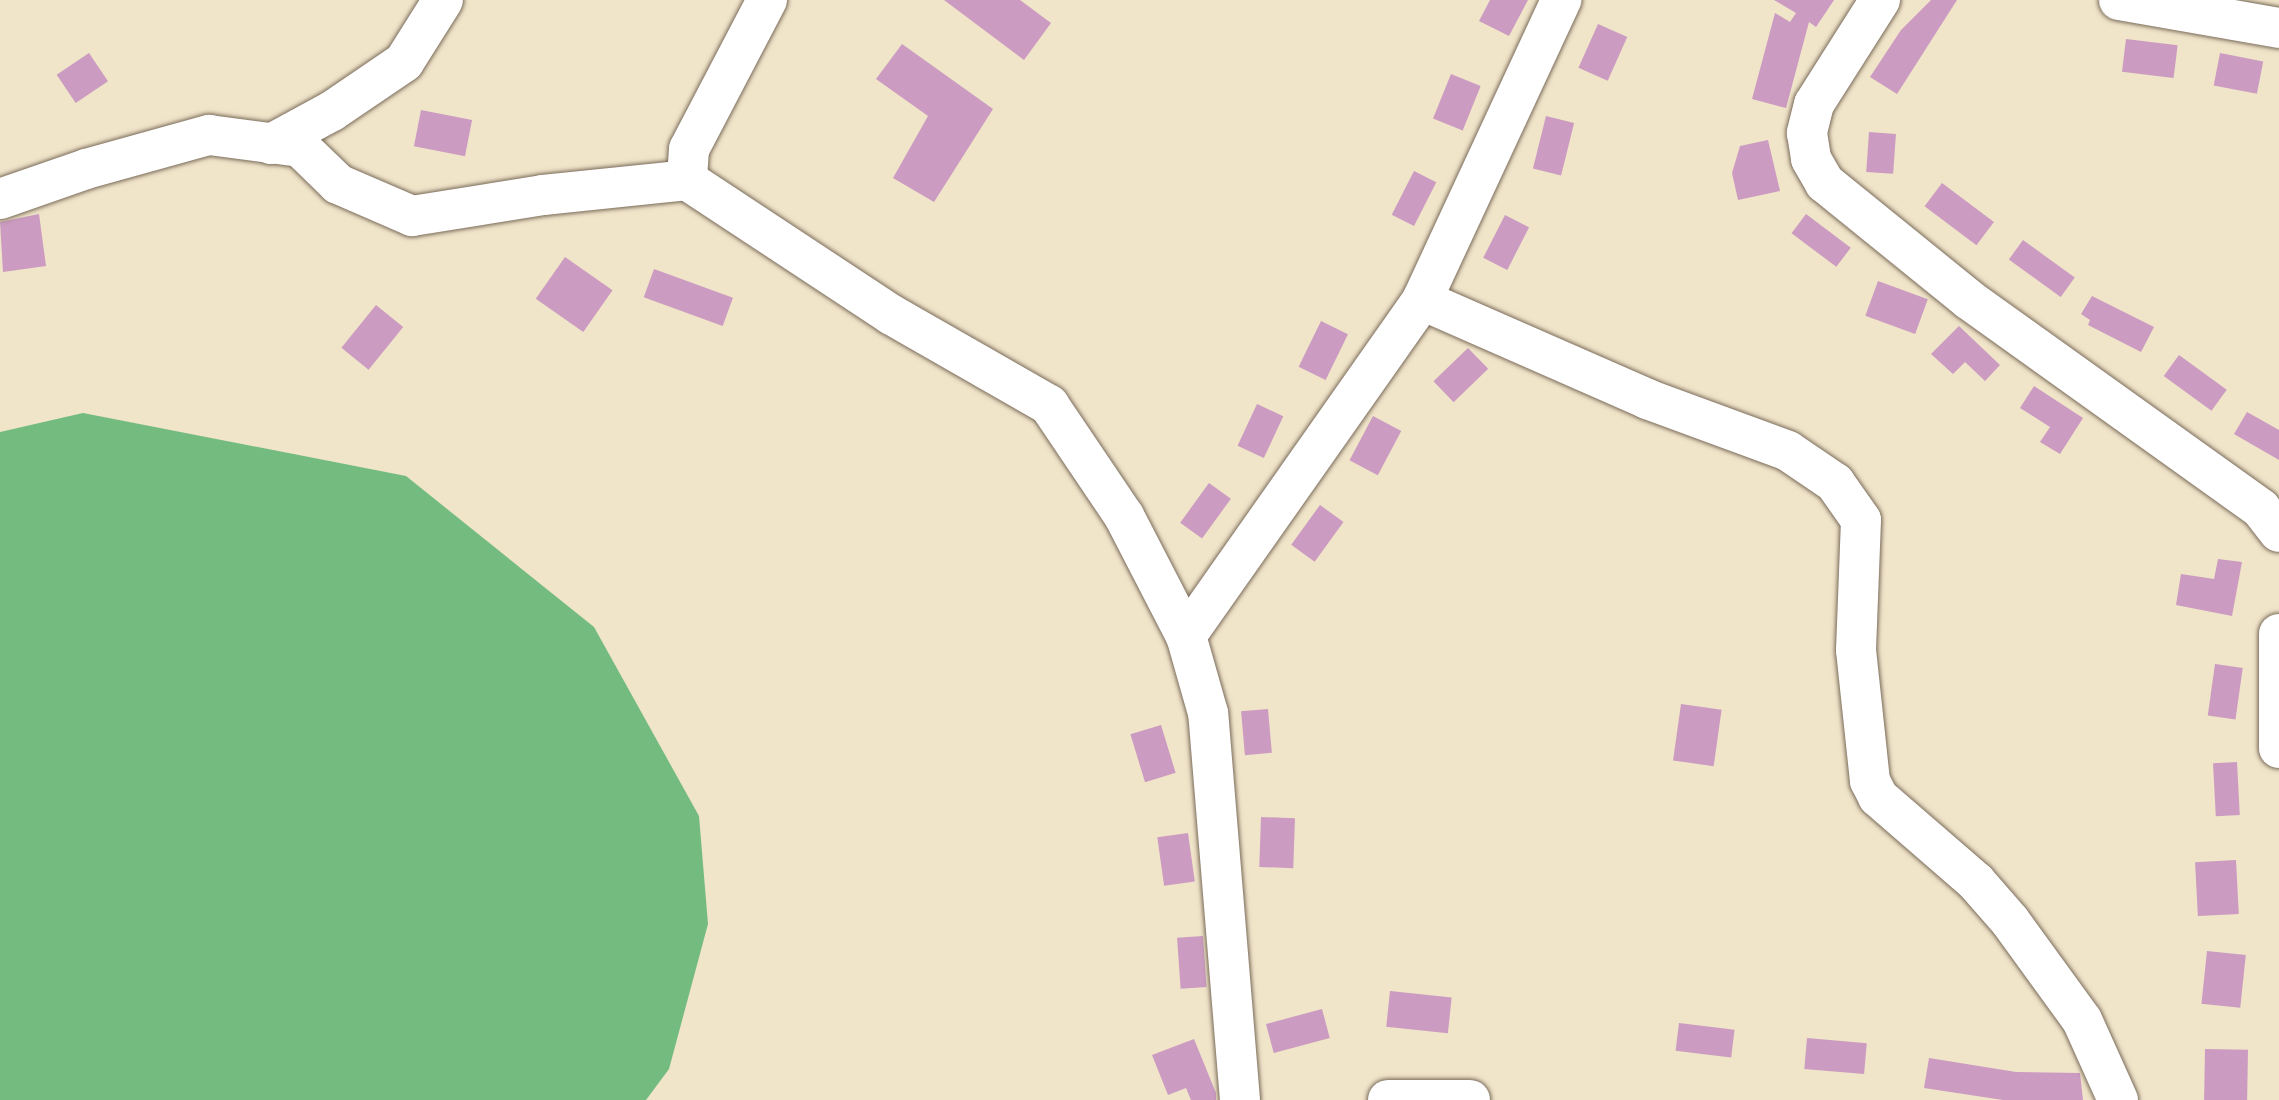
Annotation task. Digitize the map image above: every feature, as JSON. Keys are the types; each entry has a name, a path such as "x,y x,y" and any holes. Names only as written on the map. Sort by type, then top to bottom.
{"street":[{"path":"270,144 332,111 404,62 443,0"},
{"path":"687,180 689,150 767,0"},
{"path":"1186,636 1422,300 1561,0"},
{"path":"1880,0 1814,104 1807,133 1811,159 1825,183 1968,299 2261,509 2279,532"},
{"path":"2119,0 2279,28"},
{"path":"0,200 86,170 209,136 300,147 338,184 412,216 543,194 687,180 892,315 1048,405 1124,516 1186,636 1208,713 1240,1100"},
{"path":"1422,300 1647,400 1788,451 1835,483 1861,520 1856,650 1870,780 1878,798 1976,882 2010,921 2082,1020 2118,1100"},
{"path":"2279,634 2279,748"},
{"path":"1388,1100 1470,1100"}],"green space":[{"path":"83,413 406,476 594,627 699,816 708,924 669,1069 646,1100 0,1100 0,432"}],"building":[{"path":"944,0 1020,0 1051,23 1024,60"},
{"path":"1490,0 1528,0 1509,36 1479,21"},
{"path":"1774,0 1834,0 1816,27 1809,22 1786,108 1752,99 1775,13 1790,22 1796,13"},
{"path":"1931,0 1957,0 1897,94 1870,77 1901,30"},
{"path":"1598,24 1627,37 1608,81 1578,68"},
{"path":"2126,39 2178,45 2174,78 2122,72"},
{"path":"902,44 993,109 934,202 893,178 928,116 876,79"},
{"path":"89,53 108,81 76,103 57,75"},
{"path":"2220,53 2263,61 2257,94 2214,85"},
{"path":"1451,74 1481,86 1463,130 1433,119"},
{"path":"421,110 472,120 465,156 414,146"},
{"path":"1546,116 1574,123 1561,175 1533,168"},
{"path":"1869,132 1896,134 1893,174 1866,172"},
{"path":"1768,140 1780,191 1738,200 1732,173 1740,146"},
{"path":"1414,171 1436,182 1414,226 1392,215"},
{"path":"1942,183 1994,222 1976,245 1925,206"},
{"path":"39,214 46,266 3,272 0,222"},
{"path":"1806,214 1851,248 1836,267 1792,233"},
{"path":"1505,215 1529,227 1507,270 1483,258"},
{"path":"2023,240 2075,278 2061,297 2009,259"},
{"path":"565,257 613,290 583,332 536,299"},
{"path":"654,269 733,298 723,326 644,297"},
{"path":"1878,281 1928,299 1915,334 1865,316"},
{"path":"2092,296 2154,327 2141,352 2088,325 2090,320 2081,314"},
{"path":"376,305 403,327 369,370 341,348"},
{"path":"1321,321 1348,334 1326,380 1299,367"},
{"path":"1959,326 2000,365 1985,381 1965,362 1953,374 1931,354"},
{"path":"1468,348 1488,369 1454,402 1433,381"},
{"path":"2179,355 2227,390 2211,411 2164,376"},
{"path":"2034,386 2083,418 2060,454 2040,442 2050,427 2020,408"},
{"path":"1257,404 1283,416 1264,458 1238,446"},
{"path":"2247,412 2279,430 2279,460 2234,434"},
{"path":"1373,416 1401,431 1378,475 1350,460"},
{"path":"1209,483 1231,499 1202,539 1180,523"},
{"path":"1320,505 1343,522 1315,562 1291,545"},
{"path":"2218,559 2242,562 2232,616 2176,605 2181,574 2214,579"},
{"path":"2215,664 2243,668 2235,719 2208,715"},
{"path":"1681,704 1722,710 1714,766 1673,760"},
{"path":"1268,709 1272,753 1245,755 1241,711"},
{"path":"1161,725 1176,773 1145,782 1130,734"},
{"path":"2237,762 2240,815 2216,816 2213,763"},
{"path":"1261,817 1295,818 1293,868 1259,867"},
{"path":"1188,833 1195,882 1164,886 1157,837"},
{"path":"2236,860 2239,914 2198,916 2195,862"},
{"path":"1203,936 1207,987 1181,989 1177,938"},
{"path":"2207,951 2246,955 2240,1008 2201,1004"},
{"path":"1390,991 1452,997 1448,1033 1386,1027"},
{"path":"1322,1009 1330,1038 1274,1053 1266,1024"},
{"path":"1679,1023 1735,1030 1731,1058 1676,1051"},
{"path":"1807,1038 1867,1043 1864,1074 1804,1069"},
{"path":"1194,1039 1216,1100 1191,1100 1186,1088 1168,1095 1152,1055"},
{"path":"2205,1049 2248,1050 2247,1100 2204,1100"},
{"path":"1929,1058 2016,1072 2080,1073 2083,1100 2003,1100 1924,1088"}]}
